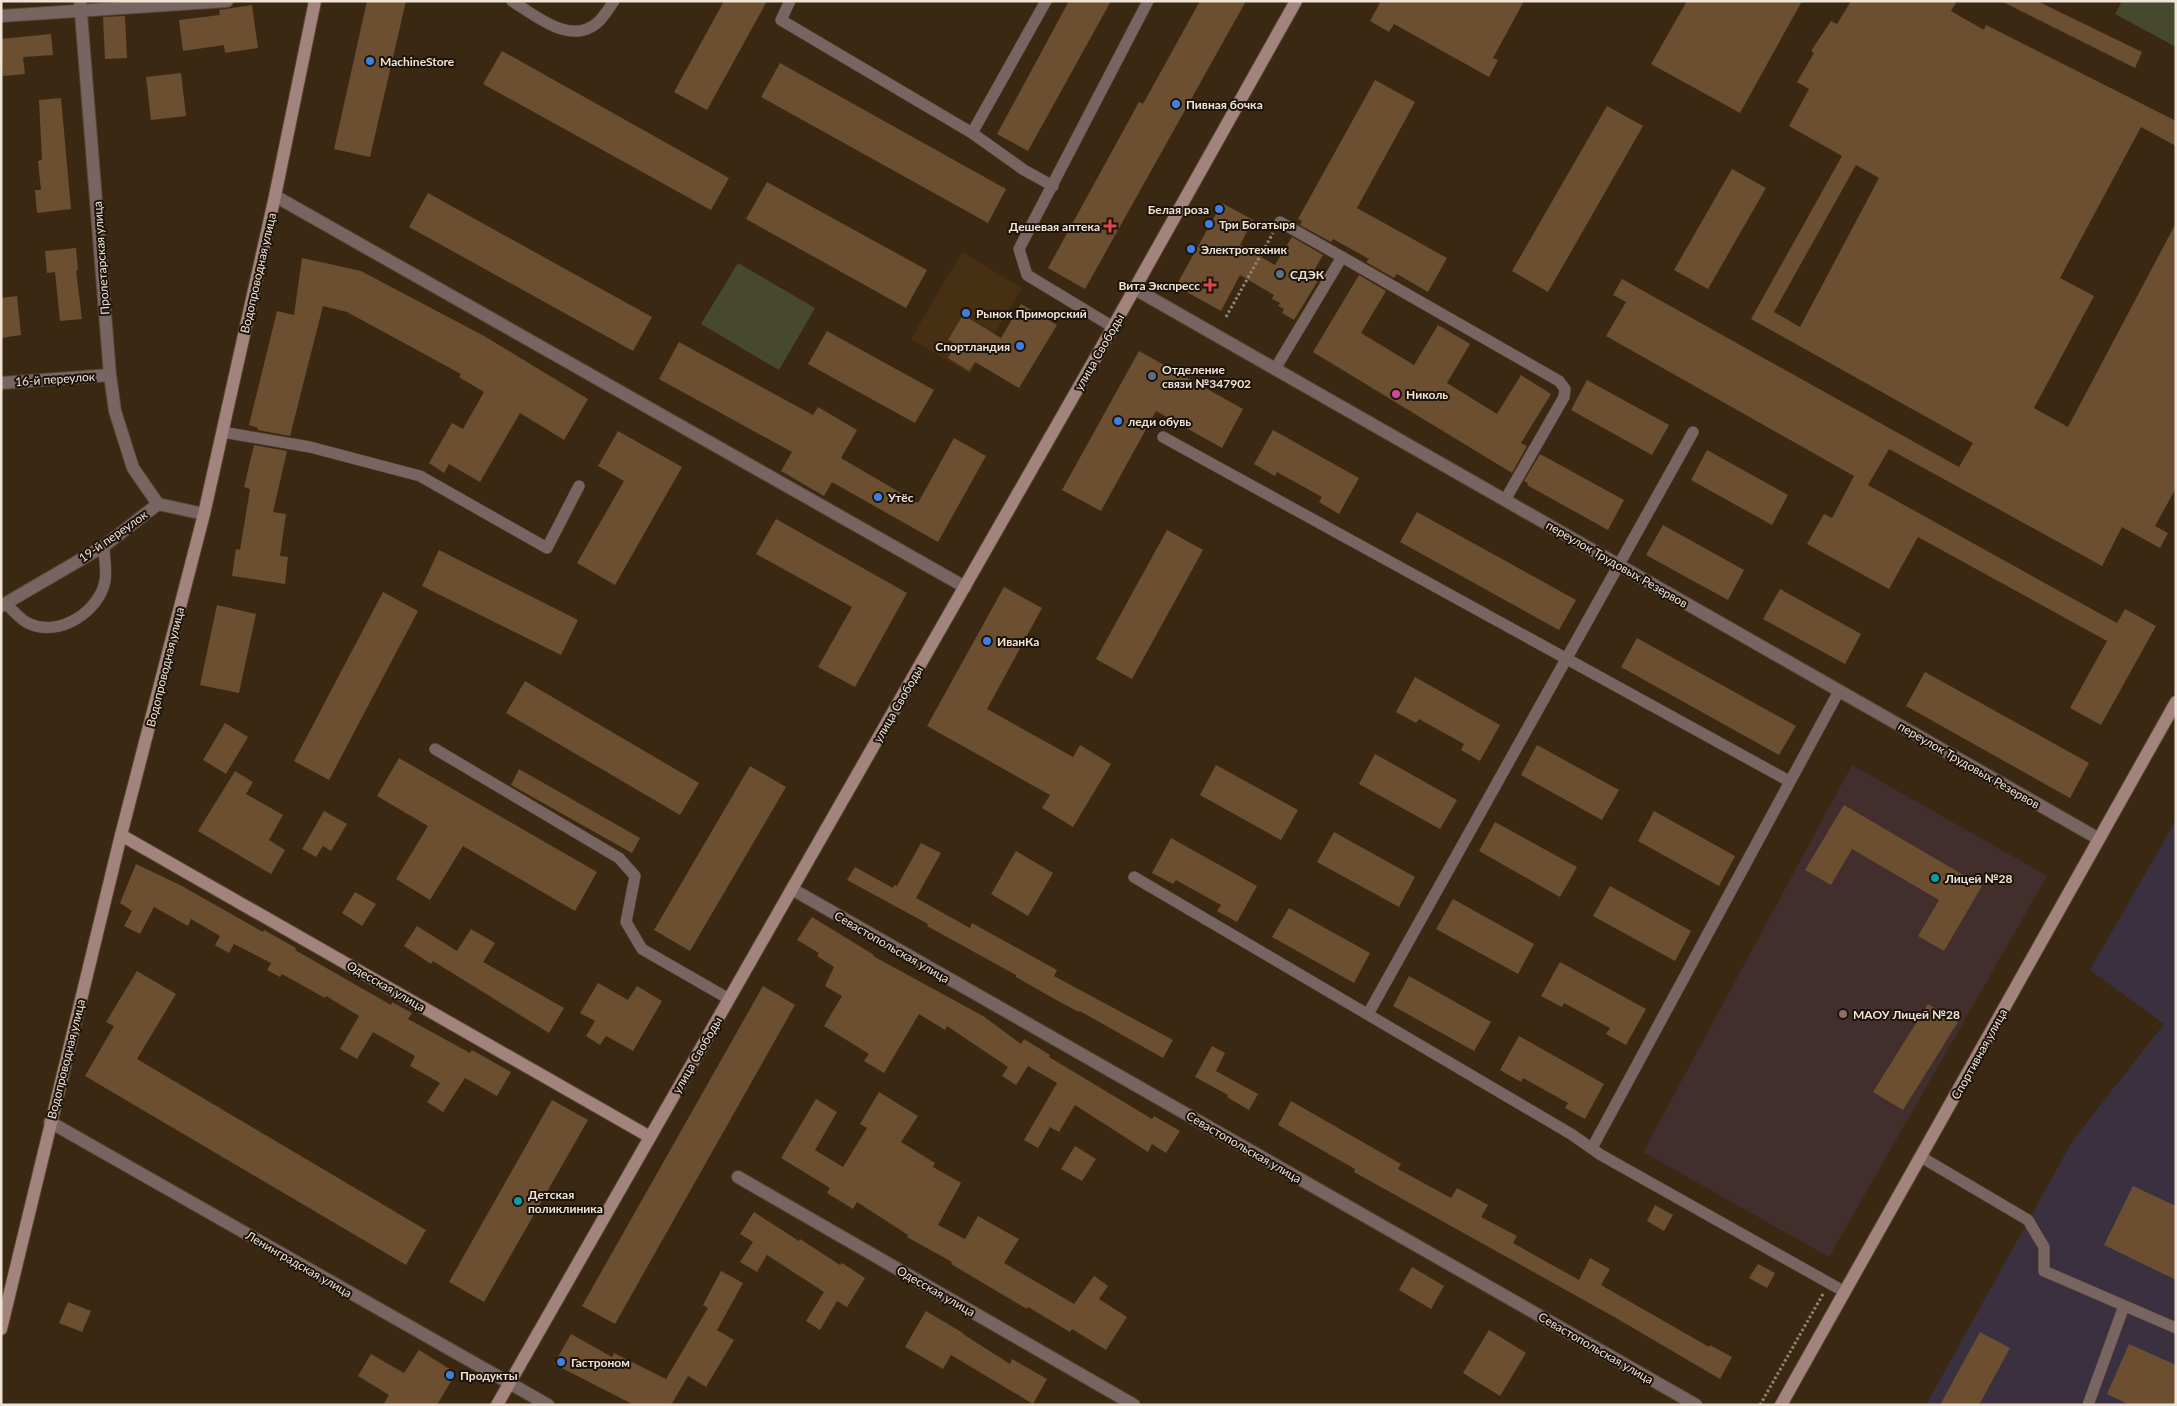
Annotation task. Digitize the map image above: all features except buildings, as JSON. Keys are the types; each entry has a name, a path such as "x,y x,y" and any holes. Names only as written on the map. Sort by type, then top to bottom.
{"street":[{"path":"1,16 81,6 227,1"},
{"name":"Водопроводная улица","path":"1,1329 121,835 204,514 275,196 315,1"},
{"name":"улица Свободы","path":"497,1405 1135,289 1296,1"},
{"name":"Пролетарская улица","path":"81,6 110,375 115,411 133,468 158,504"},
{"path":"275,196 964,587"},
{"name":"переулок Трудовых Резервов","path":"1135,289 2099,839"},
{"name":"16-й переулок","path":"1,383 110,375"},
{"name":"19-й переулок","path":"4,605 104,546 158,504 204,514"},
{"name":"Спортивная улица","path":"1781,1405 2176,702"},
{"name":"Одесская улица","path":"121,835 650,1137"},
{"name":"Севастопольская улица","path":"792,889 1696,1405"},
{"name":"Ленинградская улица","path":"50,1122 548,1405"},
{"name":"Одесская улица","path":"738,1177 1134,1405"}],"lane":[{"path":"512,1 558,29 580,31 597,24 614,1"},
{"path":"790,1 781,20 972,133 1024,170 1052,186"},
{"path":"972,133 1046,1"},
{"path":"1113,327 1027,275 1019,249 1148,1"},
{"path":"1280,222 1559,381 1565,389 1564,397 1505,500"},
{"path":"1275,369 1342,257"},
{"path":"222,432 310,448 420,476 547,548 579,486"},
{"path":"1368,1014 1693,432"},
{"path":"1163,437 1789,781"},
{"path":"4,605 29,624 51,628 73,621 94,605 105,582 104,546"},
{"path":"1592,1148 1789,781 1840,691"},
{"path":"435,749 619,858 635,876 626,922 642,949 729,999"},
{"path":"1134,877 1572,1134 1592,1148 1845,1292"},
{"path":"1921,1157 2028,1220 2044,1247 2044,1271 2176,1328"},
{"path":"2088,1405 2124,1306"}],"path":[{"path":"1226,317 1280,222"}],"shaded area":[{"name":"Рынок Приморский","path":"962,252 1022,288 970,374 911,339"},
{"name":"МАОУ Лицей №28","path":"1852,765 2047,876 1829,1257 1643,1152"},
{"path":"2176,820 2176,1405 1926,1405 2073,1140 2164,1024 2090,970"}],"green space":[{"path":"2122,1 2176,1 2176,47 2115,14"},
{"path":"738,263 815,308 779,370 701,324"}],"place":[{"name":"MachineStore","path":"370,61"},
{"name":"Пивная бочка","path":"1176,104"},
{"name":"Белая роза","path":"1219,209"},
{"name":"Три Богатыря","path":"1209,224"},
{"name":"Дешевая аптека","path":"1110,226"},
{"name":"Электротехник","path":"1191,249"},
{"name":"СДЭК","path":"1280,274"},
{"name":"Вита Экспресс","path":"1210,285"},
{"name":"Рынок Приморский","path":"966,313"},
{"name":"Спортландия","path":"1020,346"},
{"name":"Отделение связи №347902","path":"1152,376"},
{"name":"Николь","path":"1396,394"},
{"name":"леди обувь","path":"1118,421"},
{"name":"Утёс","path":"878,497"},
{"name":"ИванКа","path":"987,641"},
{"name":"Лицей №28","path":"1935,878"},
{"name":"МАОУ Лицей №28","path":"1843,1014"},
{"name":"Детская поликлиника","path":"518,1201"},
{"name":"Гастроном","path":"561,1362"},
{"name":"Продукты","path":"450,1375"}]}
